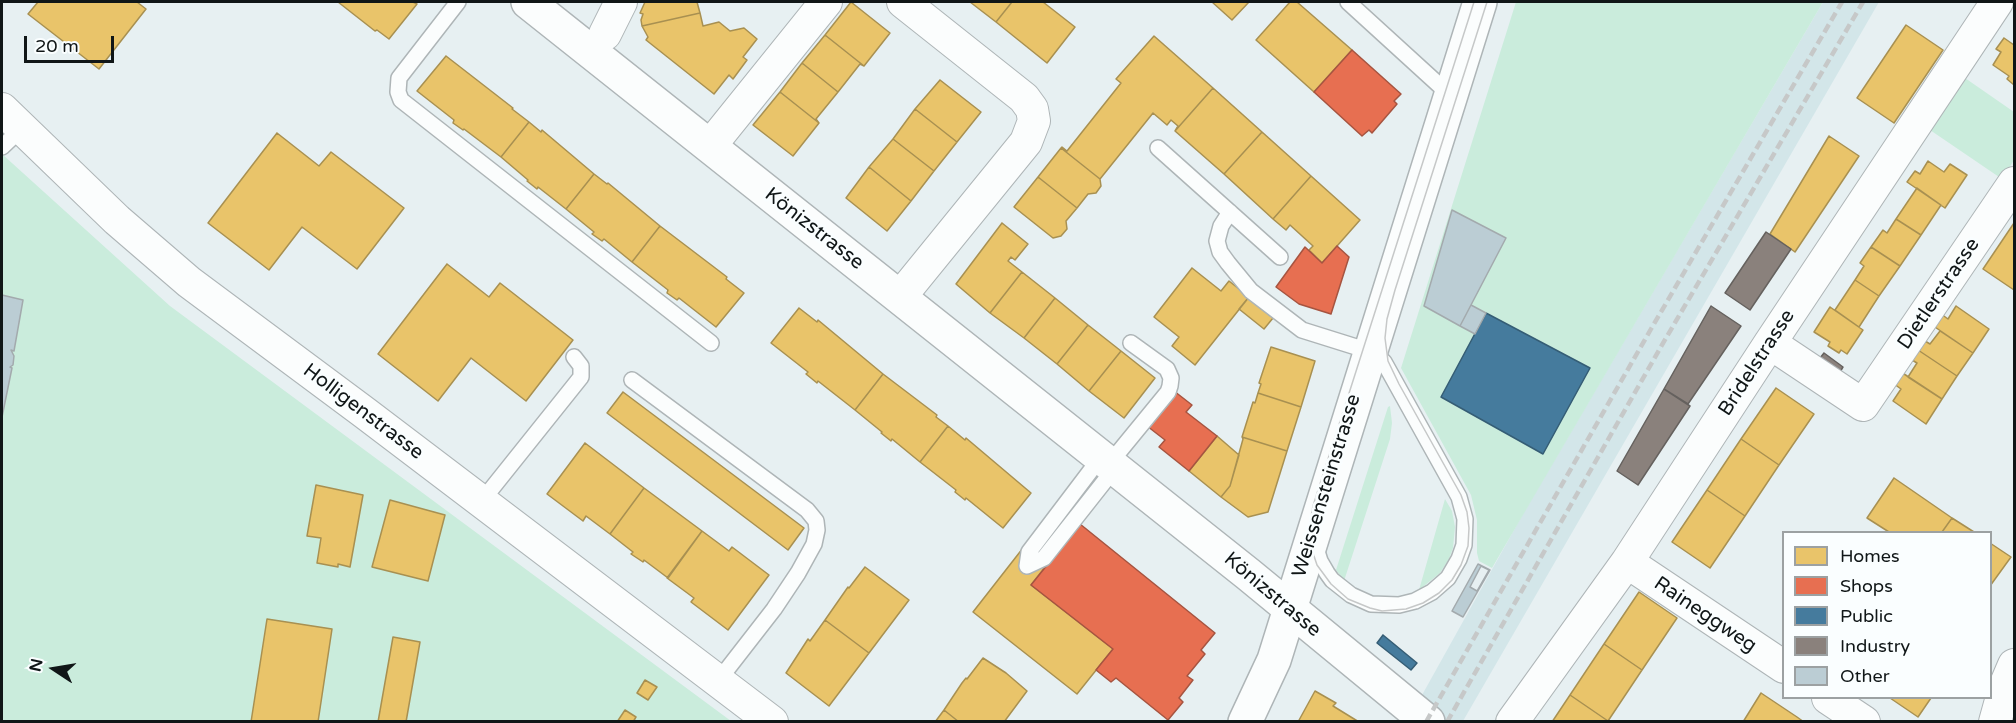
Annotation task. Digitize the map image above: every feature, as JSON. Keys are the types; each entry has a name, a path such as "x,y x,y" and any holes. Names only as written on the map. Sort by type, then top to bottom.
{"main road":[{"name":"Könizstrasse","path":"528,2 1290,608 1428,722"},
{"name":"Weissensteinstrasse","path":"1245,722 1274,660 1480,2"}],"street":[{"path":"605,34 621,2"},
{"path":"710,146 826,2"},
{"path":"900,297 1026,142 1034,122 1032,109 1024,98 903,2"},
{"name":"Bridelstrasse","path":"1512,722 1627,562 1997,2"},
{"name":"Holligenstrasse","path":"8,129 189,282 772,722"},
{"name":"Dietlerstrasse","path":"1770,343 1863,405 2014,183"},
{"name":"Raineggweg","path":"1627,562 1782,666"},
{"path":"1995,722 2014,665"},
{"path":"1830,699 1864,722"}],"lane":[{"path":"458,2 399,78 397,87 401,100 711,343"},
{"path":"1348,2 1450,95"},
{"path":"1158,148 1280,257"},
{"path":"1230,212 1221,226 1216,241 1220,252 1251,291 1302,330 1369,351 1384,362 1459,497 1466,527 1464,545 1453,570 1431,592 1415,601 1399,605 1371,604 1351,595 1332,580 1317,554 1314,528"},
{"path":"1108,463 1044,558 1027,566 1029,552 1108,463 1170,386 1171,378 1167,369 1131,343"},
{"path":"481,502 581,377 581,366 574,357"},
{"path":"632,380 807,510 816,521 814,544 798,573 774,609 718,681"}],"shaded area":[{"path":"1823,2 1879,2 1463,721 1407,722 1524,512"}],"green space":[{"path":"1516,2 1823,2 1492,568 1479,561 1477,520 1471,495 1401,368"},
{"path":"1965,78 2014,112 2014,160 2002,179 1930,130"},
{"path":"2,154 170,306 731,721 2,721"},
{"path":"1390,406 1392,423 1390,439 1344,581 1336,570"},
{"path":"1445,499 1452,511 1455,527 1453,548 1440,573 1419,590"}],"building: Homes":[{"path":"38,2 137,2 146,9 99,69 28,14"},
{"path":"338,2 413,2 417,4 389,39"},
{"path":"645,2 697,2 700,13 642,26 643,14 640,13"},
{"path":"851,2 890,33 864,66 825,35"},
{"path":"970,2 1012,2 996,22"},
{"path":"1012,2 1043,2 1075,27 1047,63 996,22"},
{"path":"1212,2 1249,2 1232,20"},
{"path":"1290,2 1297,2 1352,50 1314,92 1256,40"},
{"path":"700,13 703,26 719,22 730,31 744,28 757,39 743,57 747,60 733,79 729,75 714,94 646,40 648,37 642,26"},
{"path":"1906,25 1943,50 1894,123 1857,98"},
{"path":"825,35 864,66 860,64 838,92 802,63"},
{"path":"1154,36 1213,88 1175,131 1178,126 1171,120 1167,125 1153,113 1100,179 1061,148 1067,151 1121,83 1116,79"},
{"path":"2004,38 2014,45 2014,85 2007,79 2009,76 1993,65 2001,52 1996,49"},
{"path":"446,56 529,122 501,157 453,123 454,120 417,91"},
{"path":"802,63 838,92 816,119 819,123 780,92"},
{"path":"940,80 981,112 957,142 915,109"},
{"path":"1213,88 1262,132 1224,174 1175,131"},
{"path":"780,92 819,123 793,156 753,125"},
{"path":"915,109 957,142 934,171 893,139"},
{"path":"529,122 541,132 542,130 594,174 566,209 527,181 501,157"},
{"path":"1262,132 1311,176 1273,219 1224,174"},
{"path":"277,133 319,166 331,152 404,208 357,269 302,227 269,270 208,223"},
{"path":"1829,136 1859,156 1795,252 1770,234"},
{"path":"893,139 934,171 911,201 869,167"},
{"path":"1061,148 1100,179 1101,186 1096,193 1088,194 1077,208 1038,177"},
{"path":"1928,161 1944,172 1950,164 1967,175 1945,208 1907,182 1915,171 1920,174"},
{"path":"869,167 911,201 887,231 846,198"},
{"path":"594,174 660,226 632,262 604,239 602,241 592,234 594,232 566,209"},
{"path":"1311,176 1360,220 1322,263 1309,250 1313,246 1290,225 1286,230 1273,219"},
{"path":"1038,177 1077,208 1066,221 1067,229 1061,236 1053,238 1014,207"},
{"path":"1917,188 1941,205 1921,235 1896,219"},
{"path":"1896,219 1921,235 1900,266 1871,247 1883,230 1887,233"},
{"path":"1002,223 1028,244 1015,260 1011,257 1008,261 1022,272 990,313 956,284"},
{"path":"2014,223 2014,290 1983,269"},
{"path":"660,226 727,277 726,279 744,293 716,327 679,298 677,300 667,293 668,290 632,262"},
{"path":"1871,247 1900,266 1879,296 1855,280 1864,266 1860,263"},
{"path":"447,264 489,297 500,283 573,340 526,401 471,358 438,401 378,354"},
{"path":"1192,268 1221,291 1229,281 1249,297 1195,365 1172,346 1179,337 1154,317"},
{"path":"1022,272 1055,298 1024,338 990,313"},
{"path":"1855,280 1879,296 1859,327 1835,310"},
{"path":"1055,298 1088,325 1057,364 1024,338"},
{"path":"1248,298 1273,318 1264,329 1239,309"},
{"path":"1956,306 1989,329 1973,353 1929,323 1937,311 1948,319"},
{"path":"1830,307 1863,330 1847,354 1841,350 1839,353 1828,346 1830,342 1814,332"},
{"path":"799,308 817,322 818,320 883,374 855,410 818,381 817,383 806,374 808,372 771,343"},
{"path":"1088,325 1121,351 1089,391 1057,364"},
{"path":"1940,331 1973,353 1957,376 1918,350 1925,341 1930,344"},
{"path":"1271,347 1315,361 1301,407 1258,393"},
{"path":"1918,350 1957,376 1942,399 1908,377 1917,363 1912,360"},
{"path":"1121,351 1155,378 1124,418 1089,391"},
{"path":"1898,370 1942,399 1926,424 1893,401 1901,389 1890,381"},
{"path":"883,374 948,426 920,462 855,410"},
{"path":"1776,388 1814,414 1779,465 1741,439"},
{"path":"623,392 804,528 788,550 607,413"},
{"path":"1258,393 1301,407 1287,451 1242,437"},
{"path":"948,426 965,440 966,438 1031,493 1003,528 920,462"},
{"path":"1217,436 1239,455 1230,486 1221,497 1189,471"},
{"path":"1242,437 1287,451 1268,512 1248,517 1221,497 1230,486"},
{"path":"1741,439 1779,465 1745,516 1707,490"},
{"path":"585,443 644,488 610,534 586,516 583,521 547,494"},
{"path":"1894,478 1952,518 1943,531 1887,531 1867,518"},
{"path":"316,485 363,495 350,567 317,563 321,538 307,536"},
{"path":"644,488 702,531 668,578 644,560 643,562 631,554 633,552 610,534"},
{"path":"1707,490 1745,516 1710,568 1672,542"},
{"path":"390,500 445,515 428,581 372,567"},
{"path":"1952,518 1972,531 1943,531"},
{"path":"702,531 729,551 732,547 769,575 728,630 691,602 694,598 667,578"},
{"path":"1992,544 2011,557 1992,583"},
{"path":"1023,548 1046,566 1031,585 1113,649 1077,694 973,612"},
{"path":"865,567 909,600 869,653 825,620"},
{"path":"1639,592 1677,618 1642,670 1604,644"},
{"path":"267,619 332,629 318,722 251,722"},
{"path":"825,620 869,653 829,706 786,673 808,639 810,641"},
{"path":"393,637 420,642 406,722 378,722"},
{"path":"1604,644 1642,670 1608,721 1570,695"},
{"path":"983,658 1006,673 1027,691 1004,722 959,722 944,710 962,683"},
{"path":"645,680 657,687 648,700 637,693"},
{"path":"1315,691 1336,703 1333,706 1359,722 1298,722"},
{"path":"1761,693 1797,717 1804,722 1743,722"},
{"path":"1570,695 1608,721 1608,722 1552,722"},
{"path":"1891,699 1930,699 1918,717"},
{"path":"625,710 636,717 633,722 617,722"},
{"path":"944,710 959,722 935,722"}],"building: Shops":[{"path":"1352,50 1401,94 1394,101 1397,104 1372,133 1369,130 1362,136 1314,92"},
{"path":"1337,246 1349,257 1331,314 1299,304 1276,287 1305,247 1322,263"},
{"path":"1174,391 1192,405 1186,412 1217,436 1189,471 1159,447 1165,440 1147,426"},
{"path":"1080,524 1215,633 1201,650 1205,654 1187,676 1193,680 1179,698 1183,702 1168,720 1116,678 1111,682 1096,670 1113,649 1031,585"}],"building: Public":[{"path":"1486,313 1590,368 1543,454 1441,397"},
{"path":"1383,635 1417,663 1411,670 1377,643"}],"building: Industry":[{"path":"1766,232 1791,249 1750,310 1725,293"},
{"path":"1711,306 1741,326 1688,404 1664,389"},
{"path":"1824,353 1843,367 1837,377 1816,363"},
{"path":"1664,389 1690,406 1638,485 1617,471"}],"building: Other":[{"path":"1452,210 1506,238 1460,326 1424,306"},
{"path":"2,295 23,300 14,351 11,350 14,356 13,365 10,367 12,368 2,417"},
{"path":"1471,305 1486,313 1475,334 1460,326"},
{"path":"1478,564 1490,570 1463,617 1452,611"},
{"path":"1481,566 1489,570 1477,591 1470,587"}],"tram line":[{"path":"1474,2 1313,506 1310,523 1317,565 1331,584 1348,599 1382,611 1406,609 1423,603 1439,593 1452,580 1468,546 1467,512 1461,495 1399,384 1388,361 1385,338 1387,319 1395,290 1487,2"}],"railway":[{"path":"1426,722 1842,2"},
{"path":"1447,722 1666,338 1863,2"}]}
